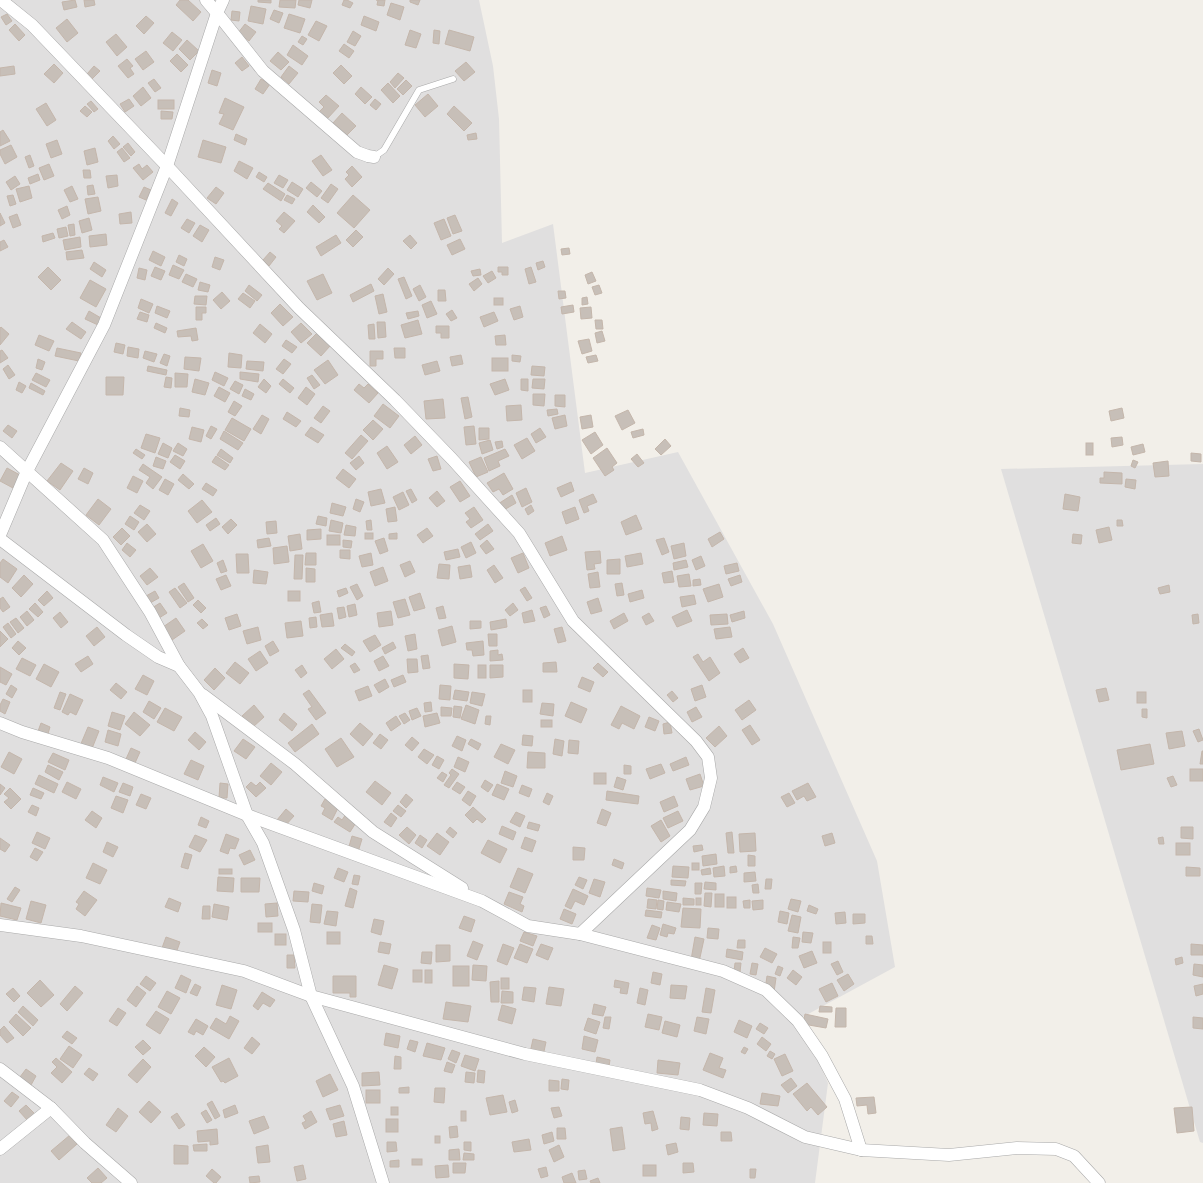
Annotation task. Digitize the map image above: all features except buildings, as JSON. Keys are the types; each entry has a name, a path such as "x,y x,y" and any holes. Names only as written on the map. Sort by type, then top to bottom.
{"street":[{"path":"1,0 32,25 167,166 299,308 395,400 452,459 519,533 573,621 696,741 708,757 711,778 704,807 690,830 580,934"},
{"path":"206,0 263,71 357,152 374,157"},
{"path":"0,535 27,472 104,325 167,166 217,13 223,0"},
{"path":"0,447 103,540 150,612 179,666 199,692 212,716 247,815 263,843 294,930 311,996 353,1086 383,1183"},
{"path":"0,539 126,635 158,657 179,666"},
{"path":"199,692 295,764 373,832 482,901 528,926 580,934 723,971 766,990 798,1021 822,1056 845,1099 861,1150"},
{"path":"0,723 22,732 108,758 247,815 482,901"},
{"path":"0,925 81,936 244,971 311,996 525,1054 700,1090 748,1108 805,1137 861,1150 948,1155 1017,1148 1056,1149 1074,1156 1100,1183"},
{"path":"0,1068 51,1108 85,1143 131,1183"},
{"path":"0,1149 51,1108"}],"lane":[{"path":"374,157 384,150 419,90 453,79"}],"shaded area":[{"path":"0,0 479,0 493,66 499,119 502,243 553,224 585,473 678,452 773,624 877,861 895,967 799,1019 828,1083 815,1183 0,1183"},
{"path":"1203,464 1203,1143 1200,1142 1001,469"}]}
